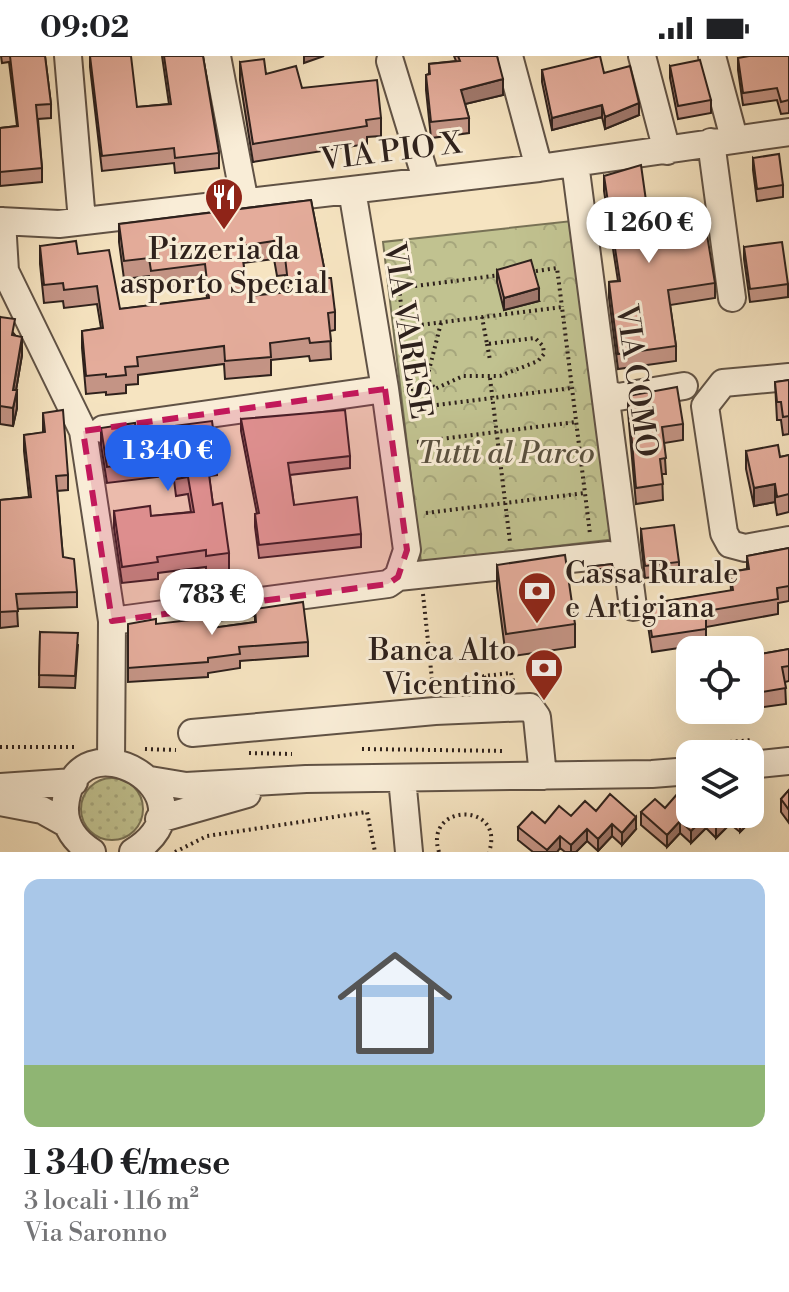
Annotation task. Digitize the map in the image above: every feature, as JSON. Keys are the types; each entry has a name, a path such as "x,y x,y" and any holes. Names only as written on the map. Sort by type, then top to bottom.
{"street":[{"path":"68,56 82,221"},
{"path":"217,56 245,203"},
{"path":"509,56 539,168"},
{"path":"642,56 667,151"},
{"path":"712,56 723,140 732,298"},
{"path":"390,61 426,179"},
{"name":"VIA PIO X","path":"1,221 82,221 245,203 426,179 539,168 789,132"},
{"name":"VIA COMO","path":"575,163 633,607"},
{"name":"VIA VARESE","path":"352,190 385,389 410,577"},
{"path":"1,221 5,271 83,431 112,621 112,755"},
{"path":"789,377 723,383 705,406 724,533 730,544 745,548 789,540"},
{"path":"605,393 618,397 684,386"},
{"path":"83,431 385,389"},
{"path":"112,621 388,584 410,577 609,555"},
{"path":"191,742 435,711 530,707 537,717 543,776"},
{"path":"112,755 150,780 160,805 159,819 145,843 133,852"},
{"path":"92,852 73,836 67,824 66,802 74,782 84,771 112,755"},
{"path":"150,780 186,786 303,767 402,778 543,776 676,760"},
{"path":"764,764 789,761"},
{"path":"159,819 303,767"},
{"path":"402,778 409,852"},
{"path":"0,787 74,782"},
{"path":"0,802 42,810 67,824"}],"path":[{"path":"525,272 557,268 590,537"},
{"path":"403,327 399,288 510,274"},
{"path":"376,331 562,307"},
{"path":"482,317 490,360"},
{"path":"441,323 427,378 429,385 435,389 463,376 490,378 538,361 544,354 543,346 531,337 487,344"},
{"path":"490,378 510,547"},
{"path":"413,408 572,388"},
{"path":"417,442 576,422"},
{"path":"426,513 585,493"},
{"path":"410,577 435,711"},
{"path":"511,673 514,684 487,687 484,676 511,673"},
{"path":"0,747 112,755 191,742"},
{"path":"362,749 513,751"},
{"path":"238,752 303,767"},
{"path":"175,852 207,836 367,812 375,852"},
{"path":"439,852 439,829 444,821 461,813 479,817 486,823 492,840 489,852"}],"highlighted area":[{"path":"385,389 407,550 398,577 388,584 112,621 83,431"}],"green space":[{"name":"Tutti al Parco","path":"572,221 616,539 421,562 383,242"},
{"path":"106,778 118,778 134,787 141,797 141,821 134,831 118,840 106,840 86,826 81,815 81,803 95,783"}],"building":[{"path":"10,56 45,56 51,104 36,105 42,168 0,172 0,128 18,126"},
{"path":"90,56 131,56 137,107 171,104 164,56 203,56 219,153 175,158 174,148 102,156"},
{"path":"458,56 497,56 503,79 461,90 469,118 431,122 426,75 430,74 429,64 460,61"},
{"path":"600,56 604,73 630,66 639,103 605,117 602,105 552,118 542,70"},
{"path":"789,56 789,100 781,102 777,88 743,93 738,58"},
{"path":"264,59 266,74 296,66 302,88 377,80 381,118 366,120 367,126 253,144 240,62"},
{"path":"700,60 711,100 678,106 670,66"},
{"path":"779,154 783,185 757,189 753,158"},
{"path":"641,165 648,215 680,210 685,238 707,235 715,283 668,290 676,346 618,354 609,282 620,281 604,176"},
{"path":"311,200 326,278 331,278 335,312 328,313 331,341 310,343 309,338 270,343 271,357 225,361 224,346 137,357 138,366 125,367 126,375 86,376 82,331 103,328 97,286 64,290 63,283 44,285 40,246 76,241 78,254 109,250 120,309 209,298 205,264 151,271 149,258 124,261 119,224","holes":["274,241 277,258 285,257 289,292 248,296 241,246"]},
{"path":"782,242 788,284 750,289 744,247"},
{"path":"531,260 539,288 504,298 497,270"},
{"path":"0,317 15,319 12,335 22,337 13,408 0,406"},
{"path":"789,380 789,416 783,417 781,402 777,402 775,382"},
{"path":"677,387 683,424 662,427 666,458 660,459 663,484 636,488 628,396"},
{"path":"63,410 68,475 56,476 63,557 74,559 77,592 16,594 18,611 0,612 0,500 31,497 24,435 45,432 43,413"},
{"path":"345,410 350,456 288,463 294,505 357,497 361,534 259,545 255,514 259,513 241,419"},
{"path":"212,421 217,458 207,459 213,505 222,503 229,553 206,556 206,550 157,557 158,562 122,567 114,511 150,506 151,516 194,512 188,477 176,479 174,463 166,464 165,460 107,467 101,428 135,423 136,431"},
{"path":"778,445 780,457 789,455 789,494 777,497 775,484 754,488 746,451"},
{"path":"674,525 679,562 645,566 641,529"},
{"path":"789,548 789,586 777,588 778,599 706,611 706,629 652,637 647,604 733,590 730,572 749,569 747,556"},
{"path":"565,555 575,624 506,634 497,565"},
{"path":"612,564 613,568 588,570 588,567"},
{"path":"303,602 308,642 239,647 240,654 208,658 208,662 128,668 128,624 156,619 156,624 208,618 212,628 256,622 255,609"},
{"path":"40,632 78,633 75,676 39,675"},
{"path":"789,649 789,666 782,667 786,688 764,692 764,653"},
{"path":"789,790 789,810 781,799"},
{"path":"610,794 636,817 622,833 612,824 598,839 587,829 571,845 560,836 547,850 518,827 532,812 545,823 559,806 571,816 585,801 596,811"},
{"path":"676,795 676,825 667,835 641,812 655,799 665,808"}],"place":[{"name":"Pizzeria da asporto Special","path":"224,231"},
{"name":"Cassa Rurale e Artigiana","path":"537,625"},
{"name":"Banca Alto Vicentino","path":"544,702"}]}
